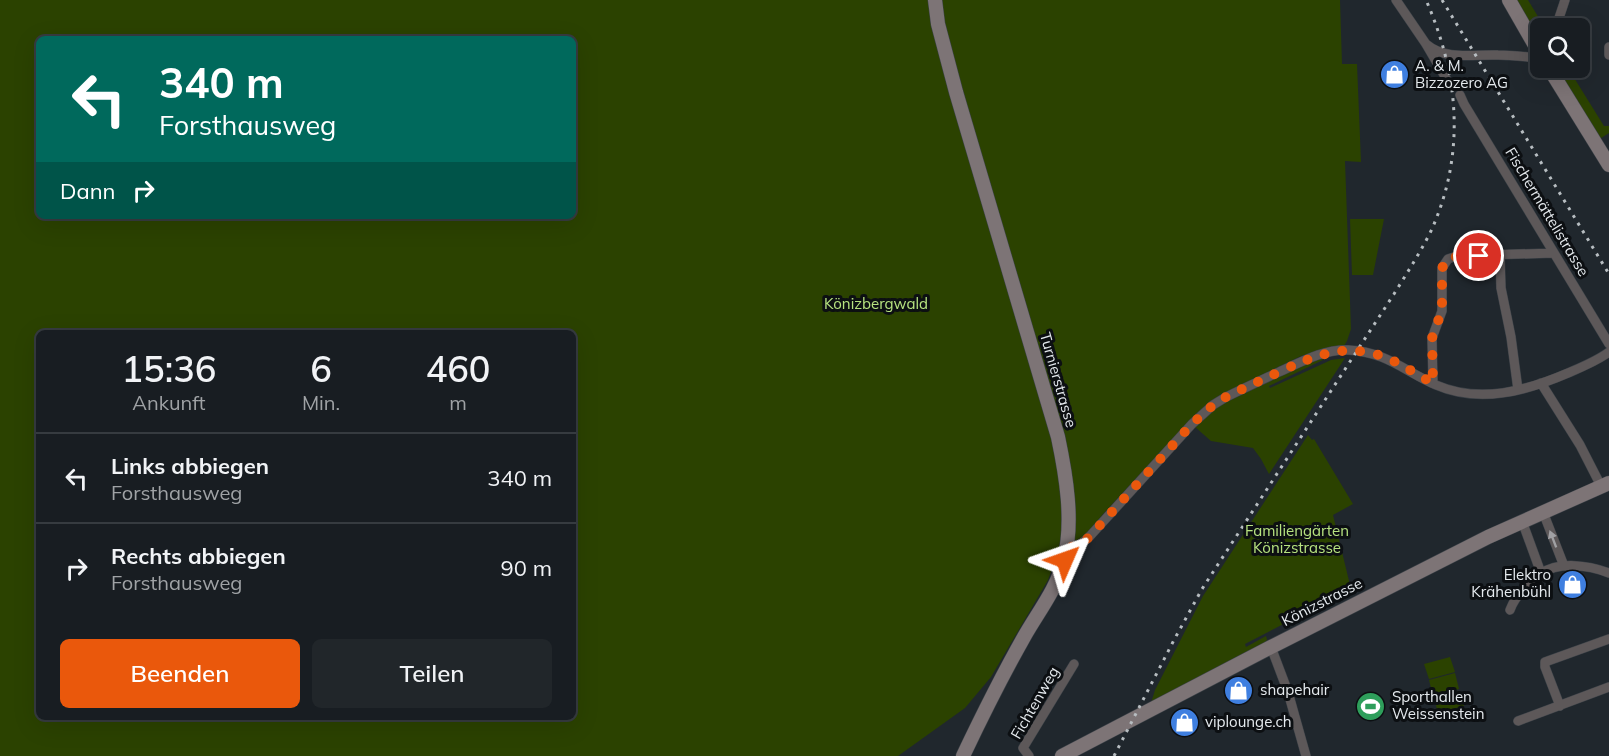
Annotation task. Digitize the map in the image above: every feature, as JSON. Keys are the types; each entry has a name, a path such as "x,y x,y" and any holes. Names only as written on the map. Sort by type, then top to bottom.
{"main road":[{"name":"Turnierstrasse","path":"935,0 938,24 952,81 1058,438 1067,494 1067,547 1057,581 1009,663 963,756"},
{"path":"1509,0 1530,38"},
{"path":"1556,78 1604,147 1609,165"},
{"name":"Könizstrasse","path":"1062,756 1488,537 1605,485"}],"street":[{"path":"1396,0 1447,80"},
{"path":"1559,18 1565,0"},
{"path":"1426,44 1439,52 1464,56 1530,56"},
{"path":"1609,47 1609,55"},
{"name":"Fischermättelistrasse","path":"1460,95 1609,344"},
{"path":"1433,383 1432,338 1442,310 1442,271 1448,259 1554,253"},
{"path":"1500,256 1502,297 1511,337 1518,390"},
{"path":"1067,547 1081,544 1090,536 1186,430 1213,405 1324,353 1341,350 1372,353 1389,359 1433,383 1451,390 1478,395 1500,394 1541,383 1608,353"},
{"name":"Könizstrasse","path":"1541,383 1605,485"},
{"path":"1542,512 1564,566"},
{"path":"1522,521 1541,573"},
{"path":"1510,610 1515,599 1541,573 1564,566 1589,567 1609,573"},
{"path":"1560,706 1545,663 1609,639"},
{"path":"1271,647 1288,692 1306,756"},
{"name":"Fichtenweg","path":"1029,756 1023,748 1074,664"},
{"path":"1518,721 1609,687"}],"green space":[{"name":"Könizbergwald","path":"0,0 1340,0 1342,64 1357,64 1361,162 1345,161 1351,329 1347,341 1344,346 1301,356 1220,395 1194,416 1085,536 1057,549 1048,580 991,677 965,708 898,756 0,756"},
{"path":"1510,0 1528,0 1539,18 1530,18 1530,35"},
{"path":"1556,78 1574,78 1604,126 1609,126 1609,133 1595,142"},
{"path":"1350,219 1384,219 1373,275 1352,275"},
{"path":"1322,358 1323,360 1269,386 1270,388 1331,360 1345,358 1269,474 1253,448 1211,441 1195,427 1222,404"},
{"name":"Familiengärten Könizstrasse","path":"1308,435 1312,440 1314,439 1353,504 1333,515 1351,589 1245,644 1246,647 1266,636 1267,640 1264,643 1151,703 1155,690 1203,596"},
{"path":"1450,657 1455,672 1429,679 1424,664"},
{"path":"1455,673 1459,689 1433,696 1429,680"},
{"path":"1460,691 1464,706 1438,713 1434,698"}],"railway":[{"path":"1114,756 1202,589 1394,294 1431,231 1450,173 1454,144 1454,115 1446,57 1426,0"},
{"path":"1442,0 1609,274"}],"place":[{"name":"A. & M. Bizzozero AG","path":"1394,75"},
{"name":"Elektro Krähenbühl","path":"1572,584"},
{"name":"shapehair","path":"1239,690"},
{"name":"Sporthallen Weissenstein","path":"1371,706"},
{"name":"viplounge.ch","path":"1184,722"}],"route":[{"path":"1065,560 1067,547 1081,544 1090,536 1192,424 1213,405 1226,397 1311,357 1341,350 1372,353 1398,363 1433,383 1432,338 1443,305 1443,265 1451,257 1479,256"}]}
